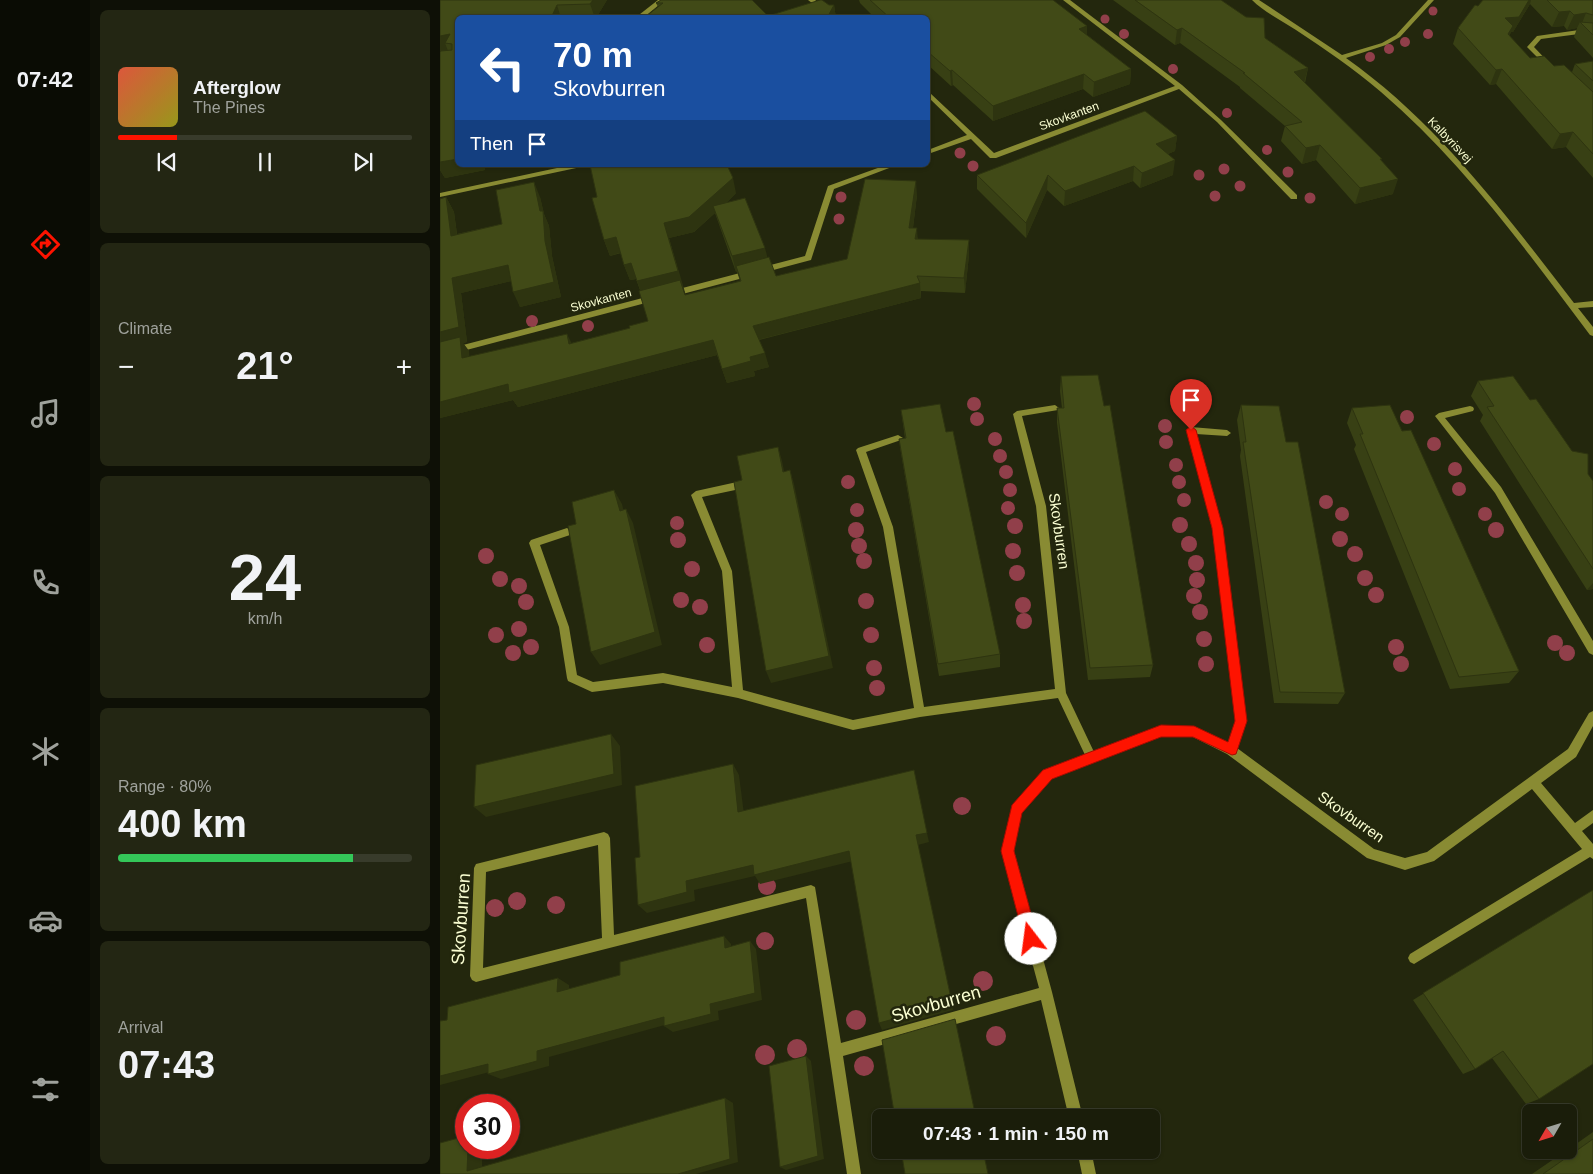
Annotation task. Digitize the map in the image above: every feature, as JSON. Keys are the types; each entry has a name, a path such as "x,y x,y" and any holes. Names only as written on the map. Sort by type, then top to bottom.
{"street":[{"path":"642,15 662,0"},
{"path":"811,0 834,15"},
{"path":"1066,0 1180,86 1219,120 1294,197"},
{"name":"Kalbyrisvej","path":"1255,0 1340,58 1399,104 1460,165 1593,333"},
{"path":"1340,58 1384,44 1398,36 1431,0"},
{"path":"1558,75 1530,48 1539,37 1579,32 1593,36"},
{"name":"Skovkanten","path":"930,96 993,156 1180,86"},
{"path":"930,151 971,136"},
{"path":"440,195 571,167"},
{"name":"Skovkanten","path":"440,354 808,258 831,188 888,167"},
{"path":"1572,306 1593,304"},
{"name":"Skovburren","path":"1055,408 1017,414 1041,506 1061,693 1091,757"},
{"path":"1470,409 1439,416 1498,490 1593,650"},
{"path":"1227,433 1191,430 1218,528 1241,721 1232,750"},
{"path":"898,438 861,450 888,528 920,712"},
{"path":"737,486 696,495 727,571 738,693"},
{"path":"567,532 534,543 564,627 572,678 592,687 663,678 738,693 853,725 920,712 1061,693"},
{"name":"Skovburren","path":"1074,1109 1046,992 1008,851 1016,810 1047,774 1161,731 1194,732 1232,750 1371,854 1405,864 1430,857 1572,753 1593,716"},
{"path":"1414,958 1592,851 1532,781"},
{"path":"1574,830 1593,816"},
{"name":"Skovburren","path":"608,942 604,838 480,868 476,976 811,890 854,1174"},
{"name":"Skovburren","path":"836,1051 1046,992"},
{"path":"1086,1159 1089,1174"}],"building":[{"path":"440,0 593,0 590,4 557,5 552,15 455,15 455,160 440,162 440,52 452,50 452,44 445,43 450,34 440,36"},
{"path":"661,0 752,0 767,15 648,15 663,3 656,3"},
{"path":"820,0 829,5 834,5 829,15 771,15"},
{"path":"870,0 1053,0 1087,26 1079,29 1131,69 1094,82 1084,74 993,106 952,70 950,71 930,54 930,15 887,15"},
{"path":"1135,0 1221,0 1246,17 1264,18 1265,38 1308,68 1294,72 1382,159 1380,159 1398,179 1360,188 1320,145 1306,148 1285,126 1302,122 1243,73 1245,73 1182,28 1177,30"},
{"path":"1483,0 1529,0 1519,17 1505,18 1513,26 1508,34 1530,58 1544,56 1554,66 1564,65 1593,92 1593,154 1573,132 1560,134 1502,69 1496,70 1458,28 1475,5 1478,6"},
{"path":"1547,0 1593,0 1593,15 1586,13 1574,15 1570,11 1559,12"},
{"path":"1580,22 1593,23 1593,35"},
{"path":"1593,61 1593,81 1575,64"},
{"path":"1145,111 1177,136 1156,144 1175,160 1142,173 1134,166 1065,191 1048,175 1026,223 977,175"},
{"path":"590,167 728,167 733,178 689,217 664,223 678,271 637,281 631,263 624,265 616,237 604,240 592,198 597,197"},
{"path":"865,179 916,181 909,228 917,228 915,239 969,240 964,278 917,276 920,283 753,326 765,353 750,357 751,361 722,369 713,340 509,393 508,384 440,402 440,342 460,337 462,358 567,334 569,344 630,328 629,326 648,321 639,291 680,280 685,295 741,281 736,266 769,257 776,276 847,259"},
{"path":"534,182 540,211 543,211 545,241 554,282 513,292 508,265 452,278 459,327 440,332 440,199 446,197 451,236 502,224 496,190"},
{"path":"745,198 765,248 732,256 713,206"},
{"path":"1098,375 1104,406 1110,405 1153,665 1090,668 1057,408 1064,408 1061,376"},
{"path":"1513,376 1530,400 1536,399 1572,451 1588,454 1588,474 1593,481 1593,569 1487,407 1494,406 1478,381"},
{"path":"940,404 946,432 953,431 1000,654 938,664 899,439 906,438 901,410"},
{"path":"1241,405 1279,406 1286,442 1298,442 1345,693 1280,692 1243,442 1246,442"},
{"path":"1390,405 1402,431 1411,430 1519,671 1459,677 1360,434 1363,434 1352,408"},
{"path":"778,447 783,472 790,470 829,656 766,671 734,482 742,480 737,456"},
{"path":"614,490 620,511 626,509 655,632 591,652 568,526 576,524 572,502"},
{"path":"611,734 614,774 474,807 476,765"},
{"path":"733,764 738,812 914,770 927,833 916,835 952,1003 879,1023 849,851 754,875 753,865 686,881 687,892 638,905 635,858 640,857 635,786"},
{"path":"1593,890 1593,1064 1539,1099 1503,1051 1475,1069 1423,993"},
{"path":"724,936 725,948 750,941 755,993 710,1004 711,1014 664,1026 664,1017 537,1051 537,1061 488,1074 488,1064 440,1076 440,1021 447,1020 448,1007 558,978 557,992 620,975 620,962"},
{"path":"955,1019 974,1109 894,1109 882,1040"},
{"path":"806,1056 818,1156 780,1167 769,1066"},
{"path":"725,1098 730,1159 678,1174 440,1174 440,1143 455,1139 455,1159 468,1159 467,1171 509,1159 520,1159 520,1156"},
{"path":"1593,1139 1593,1174 1543,1174 1564,1159 1578,1159 1578,1150"},
{"path":"902,1159 985,1159 988,1174 905,1174"}],"route":[{"path":"1031,939 1008,851 1016,810 1047,774 1161,731 1194,732 1232,750 1241,721 1218,528 1191,430"}]}
